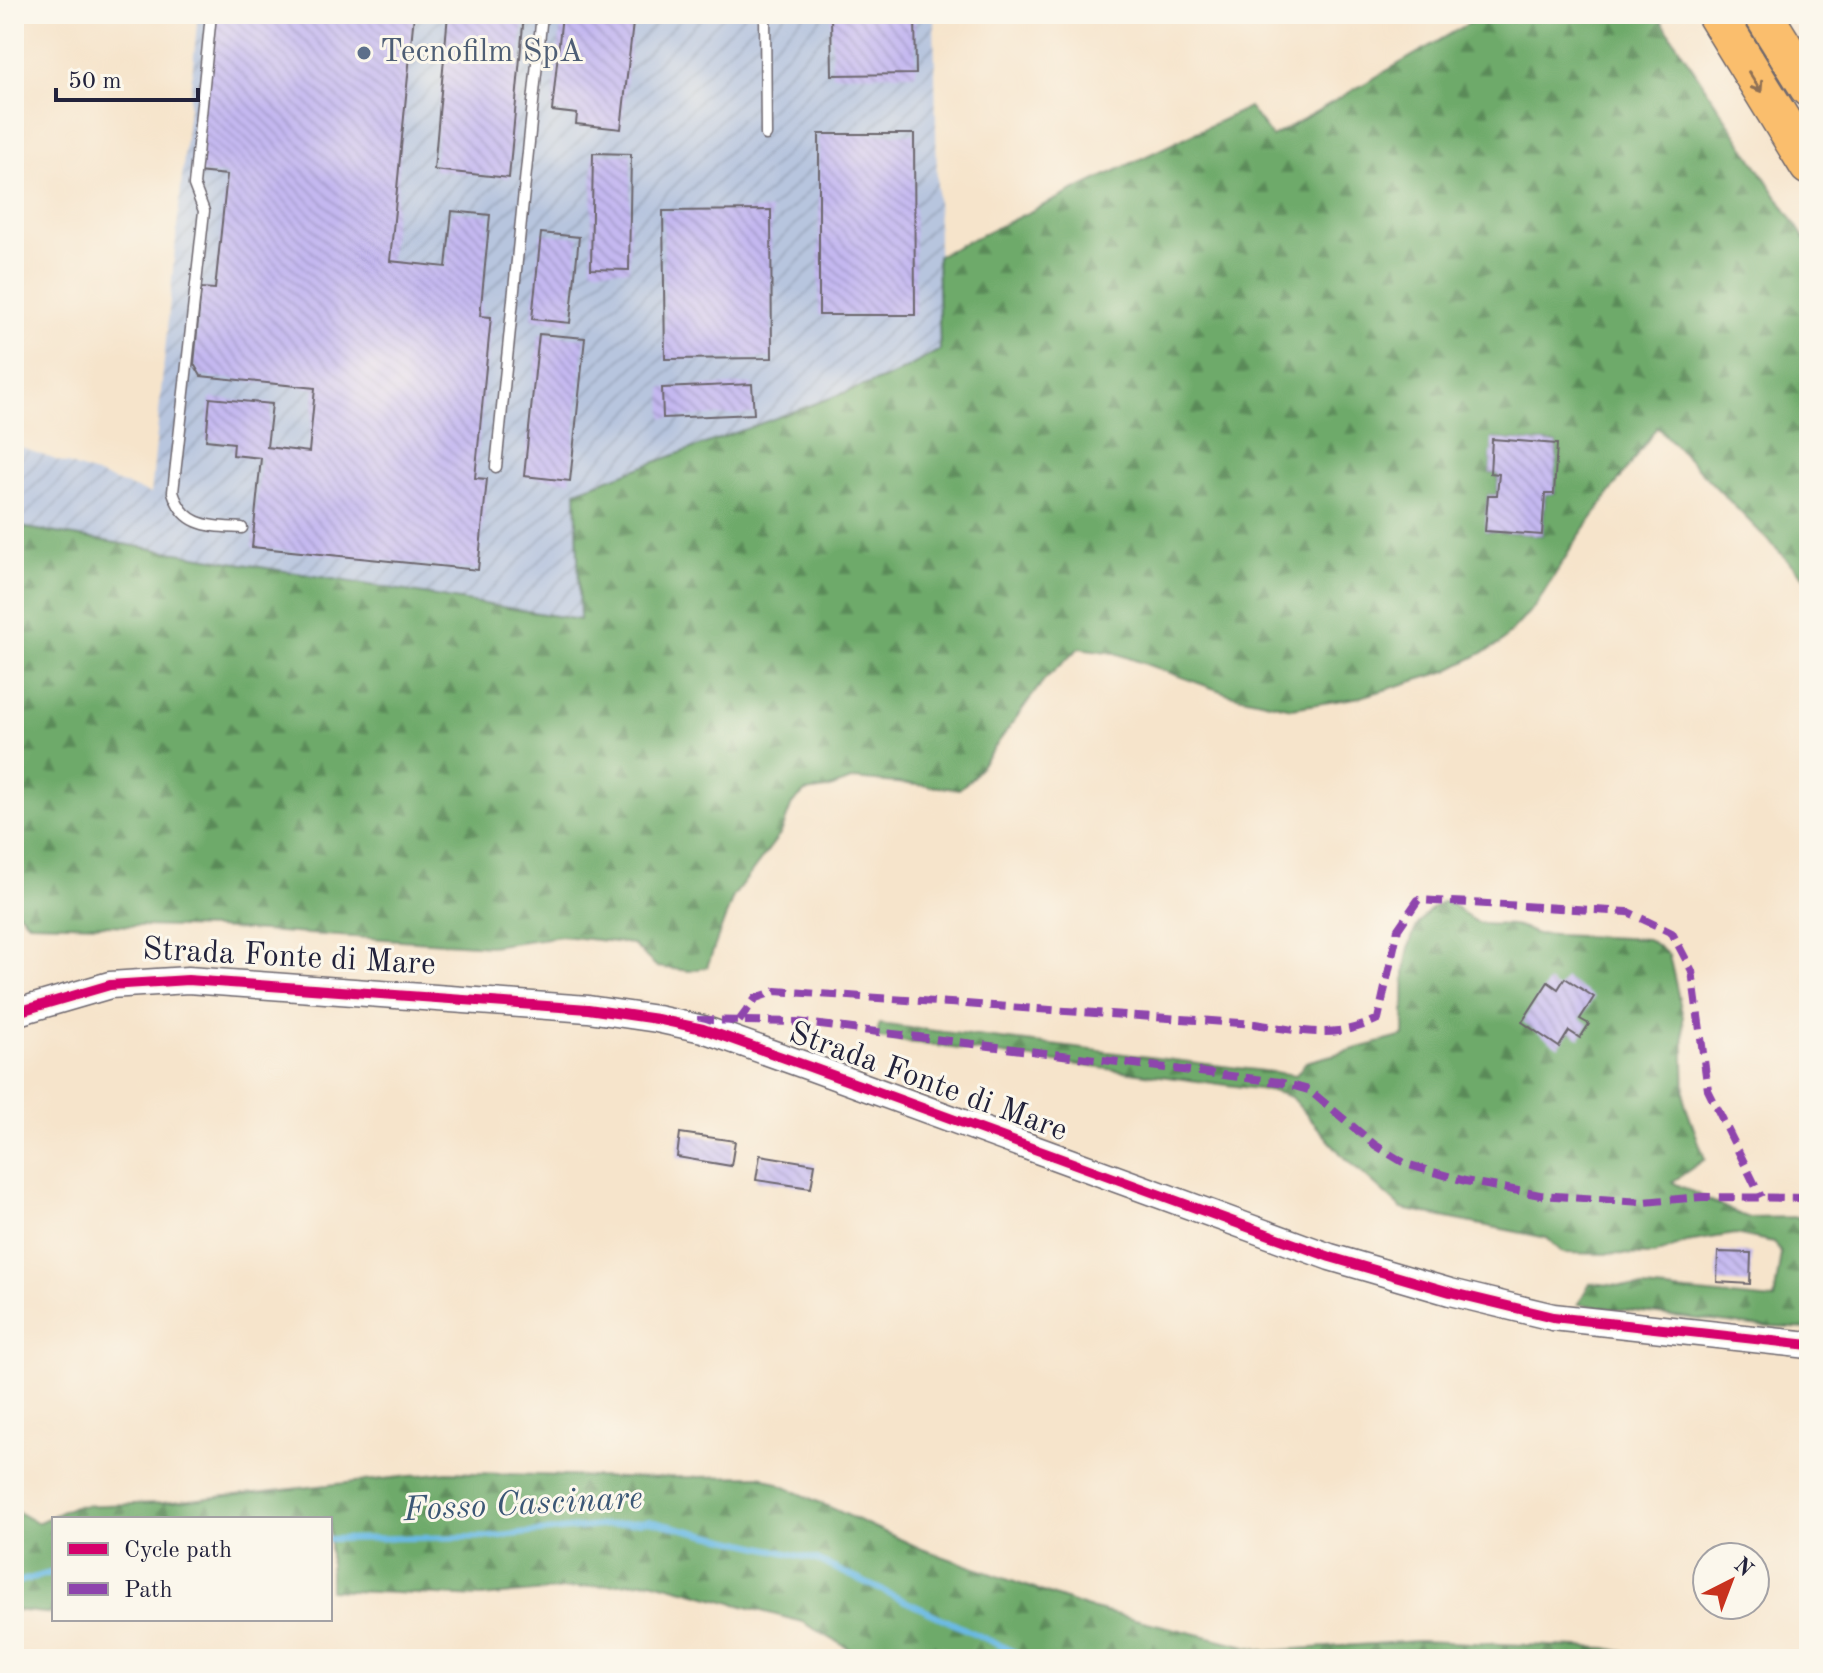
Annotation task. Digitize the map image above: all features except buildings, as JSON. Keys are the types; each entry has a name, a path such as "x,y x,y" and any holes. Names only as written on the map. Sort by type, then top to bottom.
{"highway":[{"path":"1716,14 1809,166"},
{"path":"1763,14 1809,88"}],"street":[{"name":"Strada Fonte di Mare","path":"14,1013 110,985 188,980 588,1009 657,1019 703,1029 1330,1257 1450,1292 1553,1317 1809,1345"}],"lane":[{"path":"211,14 194,185 204,211 173,492 187,519 200,525 242,528"},
{"path":"496,467 542,14"},
{"path":"765,14 766,135"}],"shaded area":[{"path":"198,14 934,14 940,350 896,374 576,491 580,620 14,526 14,445 151,494"}],"green space":[{"path":"1485,14 1657,14 1809,245 1809,582 1657,427 1577,539 1536,605 1500,644 1447,671 1361,697 1292,708 1229,694 1115,653 1079,648 1044,680 972,778 959,789 854,779 827,789 805,792 792,804 781,833 733,897 707,967 690,971 657,967 632,944 562,936 490,946 215,928 29,923 18,912 14,893 14,526 580,620 576,491 896,374 940,350 937,256 1249,107 1272,137","holes":["1493,439 1557,444 1554,494 1545,494 1542,535 1486,531 1488,495 1497,495 1499,474 1490,473"]},
{"path":"1447,900 1480,923 1515,926 1534,934 1648,939 1669,955 1683,1017 1685,1104 1705,1159 1672,1182 1747,1218 1809,1217 1809,1329 1752,1326 1578,1304 1590,1283 1774,1300 1781,1253 1773,1242 1735,1234 1687,1242 1654,1255 1563,1253 1547,1238 1402,1209 1342,1155 1291,1097 1272,1091 877,1038 879,1024 1296,1075 1306,1062 1404,1036 1405,978 1411,940 1430,910"},
{"path":"447,1472 623,1478 761,1476 922,1549 1085,1607 1267,1651 1418,1641 1606,1648 1657,1659 867,1659 802,1622 651,1581 481,1597 332,1590 332,1517 52,1517 52,1614 14,1610 14,1510 37,1523 74,1506 162,1503"}],"waterway":[{"name":"Fosso Cascinare","path":"332,1539 490,1537 649,1521 817,1560 1029,1659"},
{"name":"Fosso Cascinare","path":"14,1583 52,1573"}],"marked path":[{"path":"739,1021 756,998 776,991 1332,1032 1378,1019 1398,929 1418,900 1628,912 1672,933 1692,971 1708,1090 1761,1197"},
{"path":"697,1020 797,1022 1279,1082 1309,1090 1375,1145 1406,1164 1465,1181 1540,1195 1643,1202 1702,1197 1809,1198"}],"cycle path":[{"path":"14,1013 110,985 188,980 588,1009 657,1019 703,1029 1330,1257 1450,1292 1553,1317 1809,1345"}],"place":[{"name":"Tecnofilm SpA","path":"364,53"}]}
